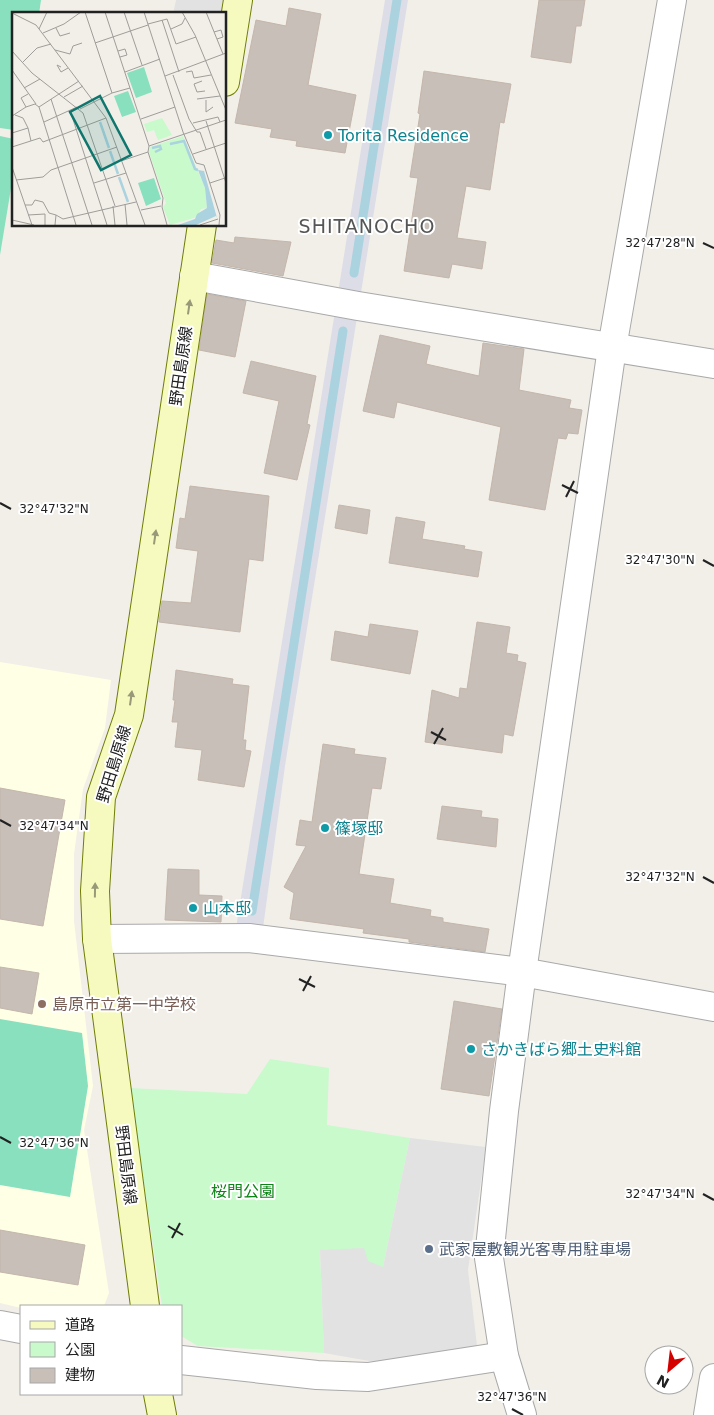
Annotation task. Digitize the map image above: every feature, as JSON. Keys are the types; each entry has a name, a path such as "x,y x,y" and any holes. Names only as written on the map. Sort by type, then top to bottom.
{"main road":[{"path":"226,76 238,0"},
{"name":"野田島原線","path":"145,1305 97,939 95,891 101,797 129,715 202,226"},
{"path":"158,1395 162,1415"}],"street":[{"path":"522,1415 504,1356 490,1258 522,972 612,348 672,0"},
{"path":"194,276 714,364"},
{"path":"97,939 249,938 522,972 714,1007"},
{"path":"0,1324 20,1329"},
{"path":"182,1360 317,1375 368,1377 504,1356"},
{"path":"708,1415 714,1378"}],"shaded area":[{"path":"176,0 223,0 221,12 173,12"},
{"path":"385,0 408,0 285,766 263,928 236,928"},
{"name":"島原市立第一中学校","path":"0,662 111,680 105,728 83,789 74,854 74,921 93,1086 84,1130 109,1293 104,1305 20,1305 20,1308 0,1303"},
{"name":"武家屋敷観光客専用駐車場","path":"410,1138 486,1147 468,1270 477,1346 375,1362 324,1353 320,1250 364,1248 368,1261 383,1267"}],"green space":[{"path":"0,0 41,0 39,12 12,12 12,130 0,128"},
{"path":"0,136 12,139 12,182 0,255"},
{"path":"0,1019 82,1033 88,1086 70,1197 0,1185"},
{"name":"桜門公園","path":"270,1059 329,1068 327,1125 410,1138 383,1267 320,1250 324,1353 198,1346 182,1337 182,1305 162,1305 130,1088 247,1094"}],"building":[{"path":"539,0 585,0 581,26 576,26 571,63 531,57"},
{"path":"289,8 321,14 308,85 356,95 345,153 296,146 297,141 270,137 272,129 235,123 256,20 286,26"},
{"path":"424,71 511,84 504,123 500,122 490,190 466,186 457,238 486,242 482,269 452,264 449,278 404,271 418,178 410,177 420,114 418,113"},
{"path":"235,237 291,242 283,276 212,263 216,240 234,243"},
{"path":"207,294 246,301 235,357 199,350"},
{"path":"380,335 430,346 426,364 479,376 483,343 524,349 519,390 571,400 569,408 582,410 578,434 568,433 566,439 558,438 545,510 489,500 501,427 397,402 394,418 363,411"},
{"path":"251,361 316,376 307,424 310,425 297,480 264,473 279,401 243,393"},
{"path":"190,486 269,496 263,561 249,559 240,632 159,622 162,601 191,603 198,551 176,548 180,518 185,519"},
{"path":"339,505 370,510 367,534 335,528"},
{"path":"396,517 425,522 422,539 465,546 464,549 482,552 478,577 389,563"},
{"path":"477,622 510,627 506,653 518,655 517,661 526,663 513,736 504,734 502,753 425,742 432,690 459,698 460,688 467,689"},
{"path":"370,624 418,631 410,674 331,660 335,631 368,637"},
{"path":"176,670 233,679 232,684 249,686 243,740 246,740 245,750 251,751 244,787 198,780 202,750 175,747 178,722 172,722"},
{"path":"323,744 355,749 354,754 386,758 381,789 372,788 359,874 394,879 390,903 431,910 430,916 443,918 443,922 489,929 485,952 409,942 409,939 363,933 364,929 290,919 294,893 284,887 306,846 296,845 300,820 312,822"},
{"path":"0,788 65,800 43,926 0,919"},
{"path":"442,806 482,811 481,817 498,819 496,847 437,839"},
{"name":"山本邸","path":"168,869 199,870 199,895 222,896 221,922 165,920"},
{"path":"0,967 39,973 32,1014 0,1008"},
{"name":"さかきばら郷土史料館","path":"454,1001 502,1009 489,1096 441,1089"},
{"path":"0,1230 85,1245 78,1285 0,1272"}],"waterway":[{"path":"354,273 397,0"},
{"path":"252,911 343,331"}],"place":[{"name":"Torita Residence","path":"328,135"},
{"name":"篠塚邸","path":"325,828"},
{"name":"山本邸","path":"193,908"},
{"name":"島原市立第一中学校","path":"42,1004"},
{"name":"さかきばら郷土史料館","path":"471,1049"},
{"name":"武家屋敷観光客専用駐車場","path":"429,1249"}],"district":[{"name":"SHITANOCHO","path":"367,226"}]}
